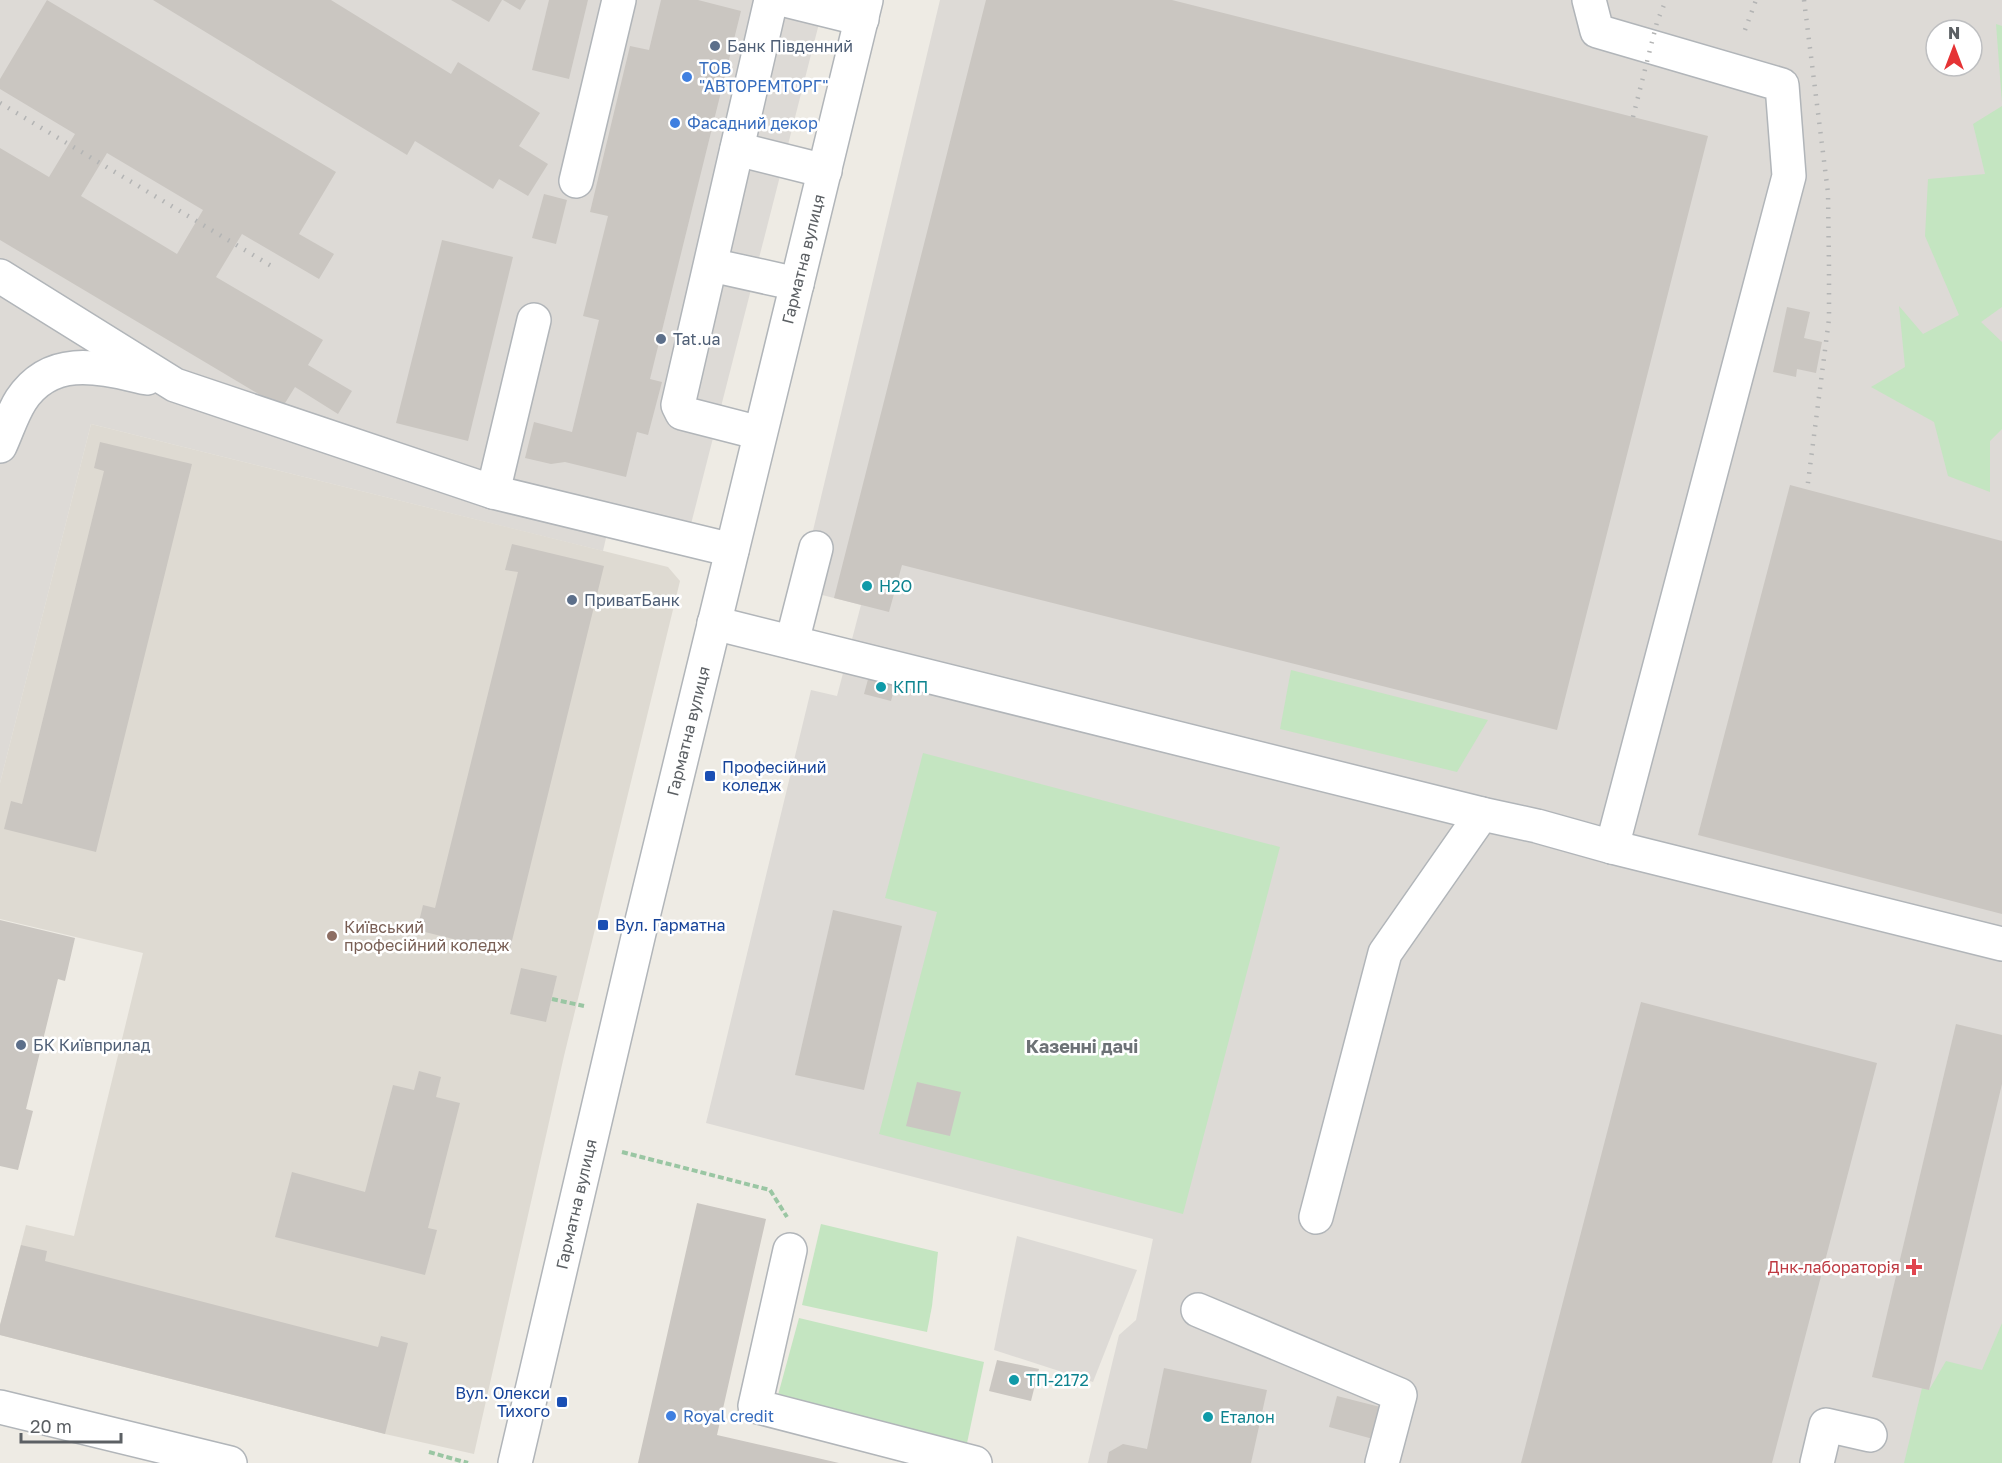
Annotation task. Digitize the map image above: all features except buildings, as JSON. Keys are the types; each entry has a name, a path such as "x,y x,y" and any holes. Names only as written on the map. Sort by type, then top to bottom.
{"street":[{"path":"576,181 619,0"},
{"path":"760,433 682,412 678,408 771,0"},
{"path":"785,0 864,10"},
{"path":"1589,0 1597,32 1782,86 1789,176 1612,847"},
{"name":"Гарматна вулиця","path":"515,1463 636,944 864,10"},
{"path":"737,149 825,171"},
{"path":"711,265 797,284"},
{"path":"0,276 175,385"},
{"path":"493,492 534,320"},
{"path":"0,446 11,394 55,372 76,366 98,367 175,385 493,492 732,550"},
{"path":"792,642 816,548"},
{"path":"714,623 1537,826 1612,847 2002,944"},
{"path":"1316,1218 1385,954 1482,814"},
{"path":"790,1250 755,1406 975,1463"},
{"path":"1198,1310 1400,1395 1382,1463"},
{"path":"0,1407 230,1463"},
{"path":"1817,1463 1826,1425 1870,1435"}],"path":[{"path":"552,999 584,1006"},
{"path":"621,1152 770,1190 796,1230 790,1250"},
{"path":"429,1452 468,1463"}],"shaded area":[{"path":"0,0 825,0 690,528 612,512 603,551 91,424 0,783"},
{"path":"940,0 2002,0 2002,1463 1088,1463 1119,1335 1136,1320 1153,1239 706,1123 811,690 837,696 861,605 799,589"},
{"name":"Київський професійний коледж","path":"91,424 668,567 680,581 564,1056 474,1454 385,1434 0,1335 0,1325 26,1225 74,1236 143,953 0,919 0,783"},
{"path":"1017,1236 1137,1270 1093,1382 994,1350"}],"green space":[{"path":"1996,24 2002,26 2002,103"},
{"path":"2002,106 2002,307 1981,322 2002,342 2002,429 1990,441 1990,492 1948,476 1934,422 1871,387 1905,367 1899,306 1923,334 1959,315 1925,236 1928,179 1985,174 1973,124"},
{"path":"1291,670 1488,720 1457,772 1280,729"},
{"path":"923,753 1280,847 1183,1214 879,1134 937,912 885,898"},
{"path":"821,1224 938,1252 927,1332 802,1305"},
{"path":"799,1318 984,1362 966,1448 778,1395"},
{"path":"2002,1323 2002,1463 1904,1463 1922,1388 1929,1390 1946,1361 1982,1370"}],"railway":[{"path":"1633,117 1657,22 1666,0"},
{"path":"1745,30 1756,0"},
{"path":"1804,0 1828,193 1829,268 1829,319 1807,490"},
{"path":"0,103 273,267"}],"place":[{"name":"Банк Південний","path":"715,46"},
{"name":"ТОВ \"АВТОРЕМТОРГ\"","path":"687,77"},
{"name":"Фасадний декор","path":"675,123"},
{"name":"Tat.ua","path":"661,339"},
{"name":"H2O","path":"867,586"},
{"name":"ПриватБанк","path":"572,600"},
{"name":"КПП","path":"881,687"},
{"name":"Професійний коледж","path":"710,776"},
{"name":"Вул. Гарматна","path":"603,925"},
{"name":"Київський професійний коледж","path":"332,936"},
{"name":"БК Київприлад","path":"21,1045"},
{"name":"Днк-лабораторія","path":"1914,1267"},
{"name":"ТП-2172","path":"1014,1380"},
{"name":"Вул. Олекси Тихого","path":"562,1402"},
{"name":"Royal credit","path":"671,1416"},
{"name":"Еталон","path":"1208,1417"}],"district":[{"name":"Казенні дачі","path":"1082,1046"}]}
